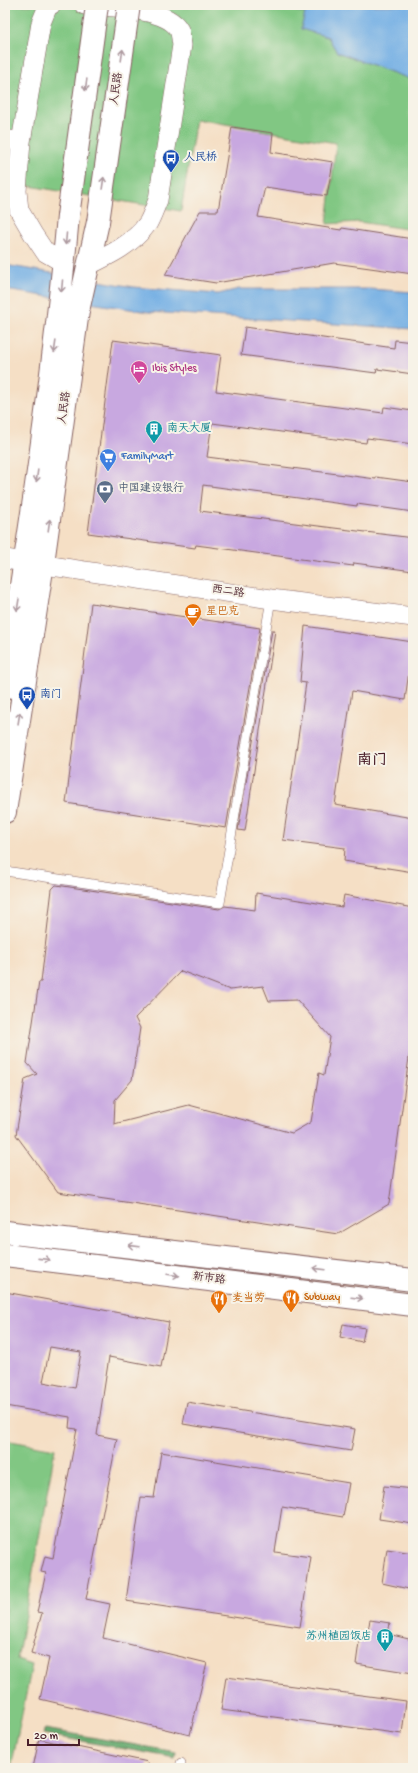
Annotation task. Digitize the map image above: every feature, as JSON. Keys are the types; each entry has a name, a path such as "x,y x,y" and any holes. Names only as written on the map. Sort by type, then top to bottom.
{"main road":[{"name":"人民路","path":"69,310 64,263 68,216 97,5"},
{"name":"人民路","path":"5,688 25,561 69,310 87,266 98,222 129,5"},
{"name":"人民路","path":"5,812 25,561"},
{"path":"5,1232 413,1280"},
{"name":"新市路","path":"5,1255 413,1305"}],"street":[{"path":"51,5 48,6 41,23 13,141 19,210 45,252 64,263"},
{"path":"84,5 153,12 168,18 179,30 182,45 158,200 149,222 136,236 114,252 87,266"},
{"name":"西二路","path":"25,561 272,599 413,617"}],"lane":[{"path":"5,871 220,903 272,599"}],"green space":[{"path":"5,5 277,5 305,13 302,29 328,37 337,52 413,80 413,230 359,222 327,224 336,143 196,119 181,211 5,182"},
{"path":"5,1440 55,1449 17,1660 32,1665 11,1768 5,1768"},
{"path":"45,1729 176,1752 175,1758 43,1734"}],"water":[{"path":"277,5 413,5 413,80 337,52 328,37 301,29 305,13"},
{"path":"5,265 134,287 218,294 239,289 370,289 413,292 413,329 149,312 5,290"}],"building":[{"path":"232,127 273,133 271,152 333,162 327,196 265,187 258,217 341,230 342,228 413,239 413,274 334,263 216,283 165,275 200,211 218,211"},
{"path":"5,158 9,159 6,190 7,201 5,201"},
{"path":"245,327 394,348 395,340 413,342 413,374 377,369 376,373 241,355"},
{"path":"113,340 221,355 216,391 383,413 384,407 413,411 413,444 367,438 366,443 212,423 207,457 376,479 376,477 413,482 413,512 203,485 200,511 413,538 413,571 354,563 353,566 196,545 195,548 88,533"},
{"path":"91,603 260,628 226,828 66,803"},
{"path":"305,626 413,642 405,700 352,691 335,805 413,818 413,872 344,861 345,848 283,840 306,683 300,682"},
{"path":"272,630 275,630 245,831 238,830"},
{"path":"56,885 219,909 225,906 255,910 256,893 342,907 344,895 413,908 413,1028 389,1204 338,1234 58,1192 16,1135 25,1079 37,1074 27,1063 39,982 41,982 52,889","holes":["181,971 230,990 263,986 269,1001 297,1000 330,1037 324,1075 319,1073 311,1122 292,1133 189,1105 114,1124 115,1100 132,1080 140,1028 135,1018"]},
{"path":"5,1292 169,1322 161,1367 109,1357 97,1435 117,1439 86,1599 110,1604 103,1638 207,1663 190,1735 40,1699 49,1658 31,1653 42,1613 37,1612 46,1573 41,1572 45,1556 53,1558 77,1429 69,1428 70,1417 5,1406","holes":["50,1347 81,1352 75,1388 43,1382"]},
{"path":"343,1324 365,1328 362,1342 340,1337"},
{"path":"187,1402 355,1429 351,1451 183,1424"},
{"path":"161,1452 349,1483 343,1517 282,1507 275,1552 311,1557 300,1627 126,1601 141,1497 154,1498"},
{"path":"384,1486 413,1489 413,1524 379,1519"},
{"path":"387,1549 413,1553 413,1590 382,1583"},
{"name":"苏州植园饭店","path":"370,1620 390,1623 388,1634 413,1640 413,1673 356,1664 360,1635 367,1636"},
{"path":"226,1677 406,1701 402,1734 221,1710"},
{"path":"39,1739 148,1762 147,1768 33,1768"}],"place":[{"name":"人民桥","path":"171,173"},
{"name":"Ibis Styles","path":"139,384"},
{"name":"南天大厦","path":"154,444"},
{"name":"FamilyMart","path":"108,472"},
{"name":"中国建设银行","path":"105,504"},
{"name":"星巴克","path":"193,627"},
{"name":"南门","path":"27,710"},
{"name":"Subway","path":"291,1313"},
{"name":"麦当劳","path":"219,1314"},
{"name":"苏州植园饭店","path":"385,1652"}],"district":[{"name":"南门","path":"372,761"}]}
